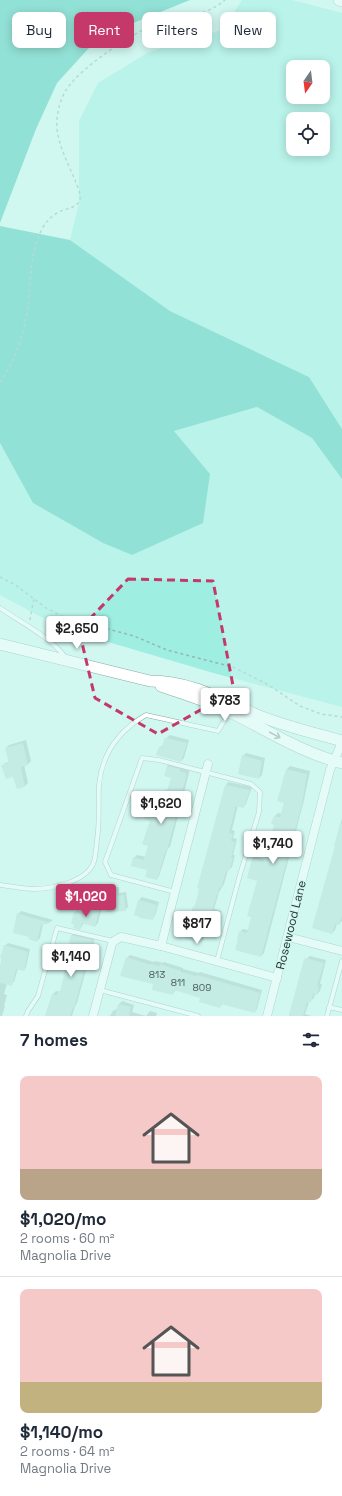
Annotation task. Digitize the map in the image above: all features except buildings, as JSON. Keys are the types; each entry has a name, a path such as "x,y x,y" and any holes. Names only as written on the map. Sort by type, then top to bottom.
{"main road":[{"path":"0,644 150,681 162,681 192,687 303,749 338,762"},
{"path":"232,708 342,742"}],"street":[{"name":"Rosewood Lane","path":"267,1016 278,978 330,770 338,762 342,742"},
{"path":"161,946 207,768"},
{"path":"93,1016 110,948 116,940 125,937 278,978"},
{"path":"288,937 342,951"}],"lane":[{"path":"0,608 61,652 66,660"},
{"path":"0,885 34,889 62,885 82,876 93,864 99,831 99,785 104,762 109,748 131,724 146,715 218,731 232,708"},
{"path":"175,892 111,875 105,862 142,758 207,768 251,784 260,792 259,812 239,878 217,961"},
{"path":"26,1016 28,1010 38,996 57,928 116,940"},
{"path":"327,1016 342,961"},
{"path":"100,990 198,1016"},
{"path":"330,1007 342,1010"}],"path":[{"path":"0,382 16,354 20,342 26,317 31,263 42,230 52,216 74,206 80,200 80,194 63,151 57,126 60,103 67,89 93,63 140,31 164,21 206,12 225,0"},
{"path":"0,577 14,584 51,610 73,620 134,636 172,652 233,667 256,678 300,706 321,714 342,717"},
{"path":"29,628 30,613 34,598"}],"highlighted area":[{"path":"128,579 213,581 234,691 158,734 95,698 79,630"}],"green space":[{"path":"0,0 190,0 160,12 142,12 142,20 134,23 134,12 74,12 74,48 89,48 57,83 36,129 0,223"},
{"path":"242,0 292,0 342,13 342,429 309,377 170,311 70,240 79,203 79,121 98,83 149,52 162,48 212,48 212,33 220,31 220,48 276,48 276,12 234,12"},
{"path":"0,226 70,240 170,311 309,377 342,429 342,479 312,438 257,407 174,431 210,474 203,523 132,555 103,543 33,503 0,443"},
{"path":"257,407 312,438 342,479 342,707 217,674 64,629 0,595 0,443 33,503 103,543 132,555 210,474 174,431"}]}
